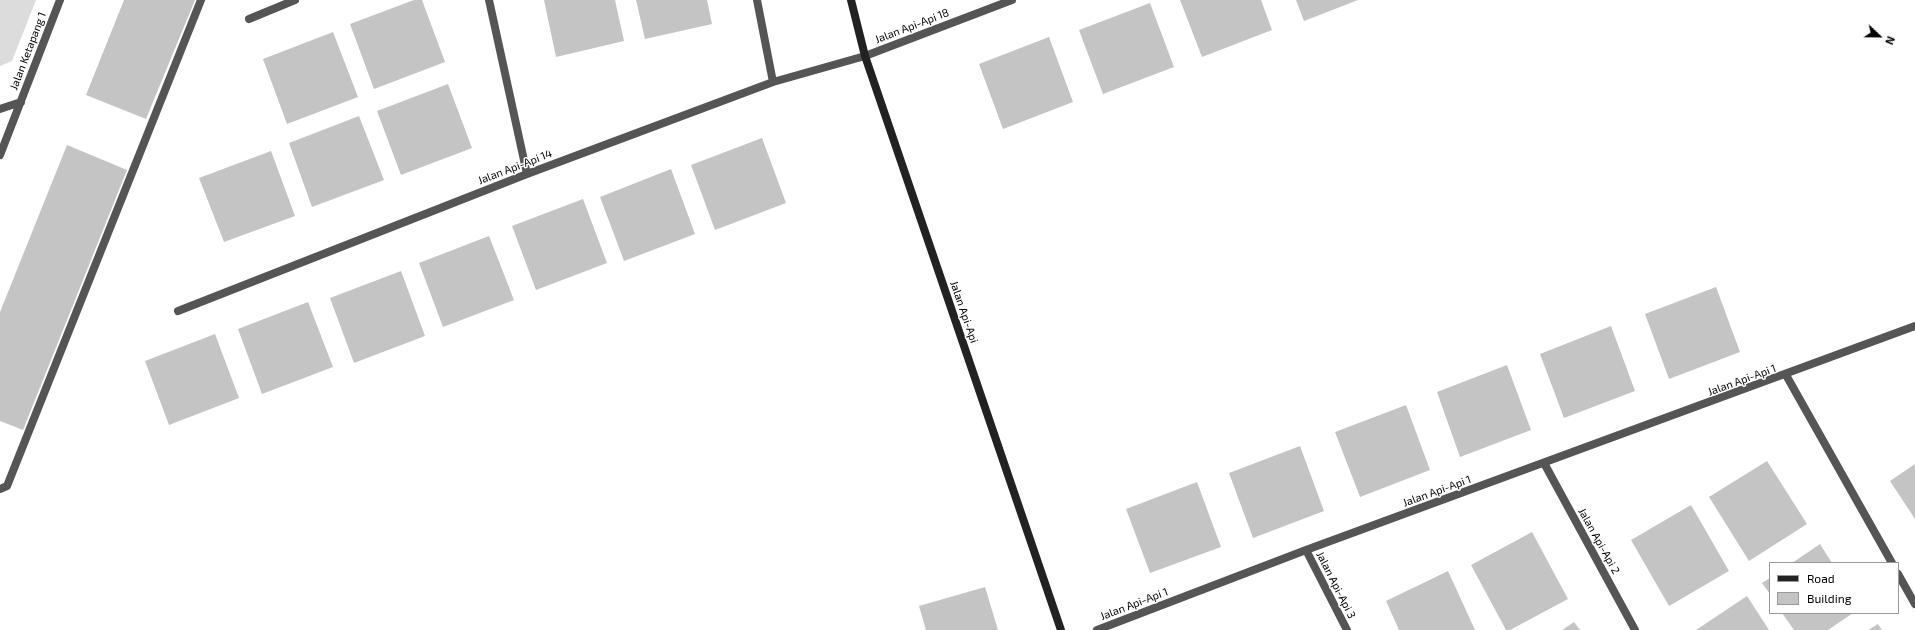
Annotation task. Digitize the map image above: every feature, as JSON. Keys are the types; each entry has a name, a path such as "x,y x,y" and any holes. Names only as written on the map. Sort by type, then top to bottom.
{"street":[{"name":"Jalan Ketapang 1","path":"0,155 60,0"},
{"path":"0,489 7,486 201,0"},
{"path":"249,19 295,0"},
{"path":"489,0 527,174"},
{"path":"757,0 773,82"},
{"name":"Jalan Api-Api","path":"851,0 865,56 1061,630"},
{"name":"Jalan Api-Api 18","path":"865,56 1012,0"},
{"name":"Jalan Api-Api 14","path":"178,311 527,174 773,82 865,56"},
{"path":"0,110 21,102"},
{"name":"Jalan Api-Api 1","path":"1097,630 1306,550 1786,375 1915,326"},
{"name":"Jalan Api-Api 1","path":"1786,375 1891,562"},
{"name":"Jalan Api-Api 2","path":"1544,463 1635,630"},
{"name":"Jalan Api-Api 3","path":"1306,550 1347,630"},
{"path":"1899,576 1915,604"}],"shaded area":[{"path":"0,0 36,0 12,61 0,66"}],"building":[{"path":"124,0 195,0 146,119 86,95"},
{"path":"414,0 422,0 445,62 374,89 350,24"},
{"path":"544,0 615,0 624,41 556,57"},
{"path":"636,0 707,0 712,24 645,39"},
{"path":"1180,0 1261,0 1272,30 1202,57"},
{"path":"1296,0 1358,0 1304,21"},
{"path":"1150,3 1174,67 1103,94 1079,30"},
{"path":"333,32 358,97 287,124 263,59"},
{"path":"1049,37 1073,102 1003,129 979,64"},
{"path":"448,84 472,148 401,175 377,111"},
{"path":"359,116 384,180 312,207 289,143"},
{"path":"762,138 786,203 715,230 691,165"},
{"path":"67,145 127,170 23,430 0,421 0,312"},
{"path":"271,151 295,216 224,242 199,178"},
{"path":"671,169 695,234 624,261 600,197"},
{"path":"583,199 607,263 536,290 512,226"},
{"path":"489,236 514,300 443,327 419,263"},
{"path":"401,271 425,336 354,363 330,298"},
{"path":"1716,287 1740,352 1669,379 1645,314"},
{"path":"308,302 333,367 262,394 238,329"},
{"path":"1611,326 1635,391 1564,418 1540,354"},
{"path":"215,334 239,398 169,425 145,361"},
{"path":"1507,365 1531,430 1460,457 1437,392"},
{"path":"1406,405 1430,470 1360,497 1335,432"},
{"path":"1300,446 1324,511 1253,538 1229,473"},
{"path":"1767,461 1807,524 1749,561 1709,497"},
{"path":"1915,464 1915,519 1890,481"},
{"path":"1197,482 1221,547 1150,573 1126,509"},
{"path":"1691,505 1729,571 1669,606 1631,540"},
{"path":"1532,532 1568,599 1510,630 1506,630 1471,565"},
{"path":"1820,544 1831,562 1793,562"},
{"path":"1448,571 1475,630 1399,630 1386,601"},
{"path":"1769,579 1769,593 1762,583"},
{"path":"985,587 998,630 926,630 919,606"},
{"path":"1747,596 1769,630 1696,630"},
{"path":"1783,614 1852,614 1828,630 1794,630"},
{"path":"1574,622 1580,630 1562,630"},
{"path":"1878,624 1882,630 1868,630"}]}
